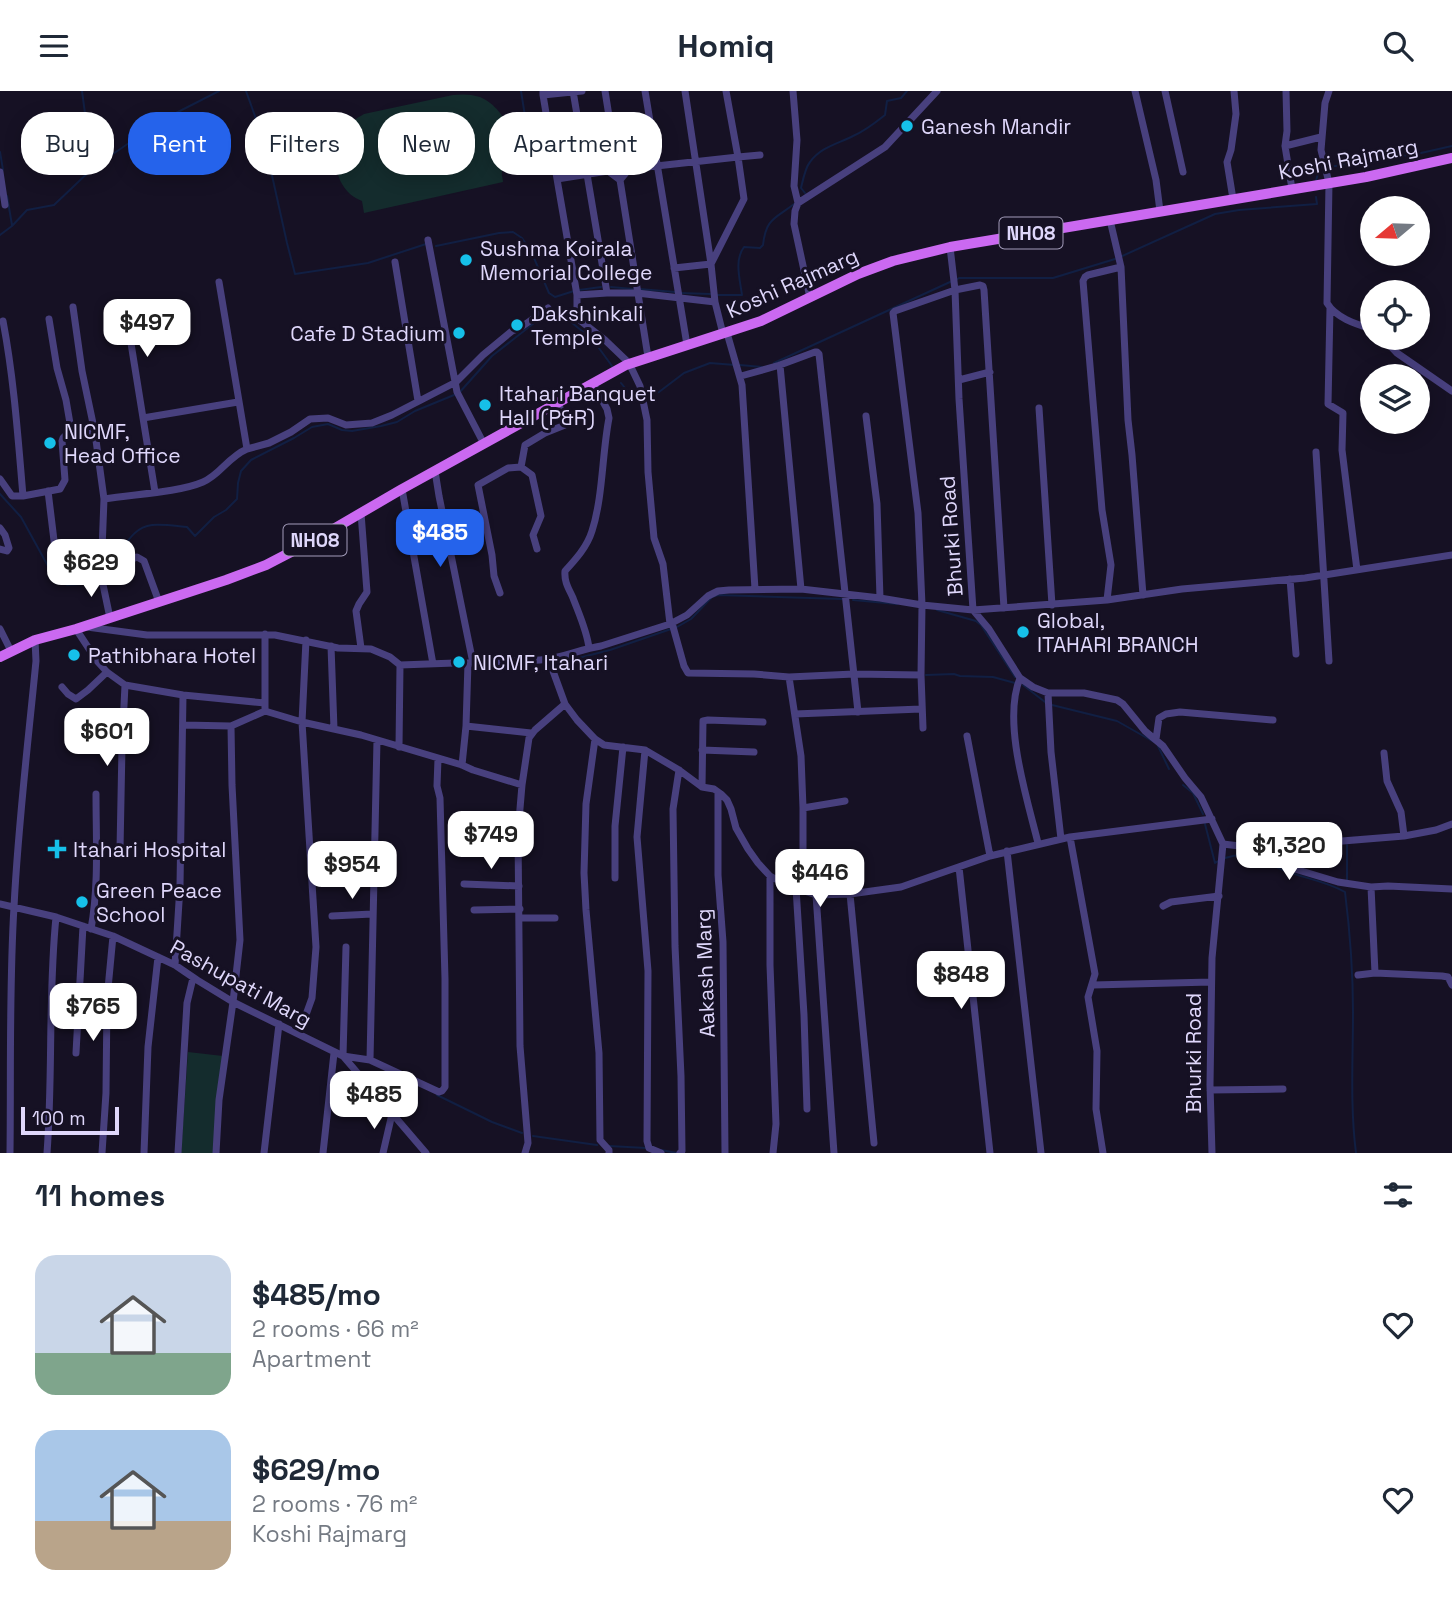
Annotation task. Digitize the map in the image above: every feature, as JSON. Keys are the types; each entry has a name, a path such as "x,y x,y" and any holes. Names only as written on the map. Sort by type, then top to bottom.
{"main road":[{"name":"Koshi Rajmarg","path":"0,657 35,640 110,618 266,565 628,364 761,321 858,274 893,261 950,247 1329,183 1452,158"}],"street":[{"path":"579,112 576,91 543,93 575,282 577,318 605,340 628,364 640,386 647,420 654,538 663,564 671,624 688,673 789,677 921,675"},
{"path":"605,91 608,112"},
{"path":"645,91 649,112"},
{"path":"685,91 715,297 740,374 755,589"},
{"path":"711,264 744,199 726,91"},
{"path":"793,91 797,139 797,164 793,186 798,200 794,224 810,298"},
{"path":"798,200 885,147 937,91"},
{"path":"1135,91 1156,180 1160,212"},
{"path":"1165,91 1183,172"},
{"path":"1233,199 1227,162 1236,114 1234,91"},
{"path":"1286,91 1285,146 1293,189"},
{"path":"1329,91 1321,137 1321,150 1329,183 1327,303 1350,322 1360,325"},
{"path":"1285,146 1321,137"},
{"path":"662,166 760,155"},
{"path":"0,172 5,205"},
{"path":"557,180 582,175"},
{"path":"587,175 606,291"},
{"path":"613,175 620,180 648,356"},
{"path":"620,180 624,175"},
{"path":"659,175 687,345"},
{"path":"1110,220 1121,264 1128,420 1143,595"},
{"path":"428,240 459,395 484,444"},
{"name":"Bhurki Road","path":"950,247 955,288 958,380 973,610 989,629 1020,678 1032,687 1048,693 1084,693 1117,700 1128,708 1145,731 1163,746 1201,797 1223,848 1211,982 1212,1153"},
{"path":"395,262 418,401"},
{"path":"674,268 711,264"},
{"path":"1107,600 1111,565 1102,510 1083,281 1088,275 1121,264"},
{"path":"219,282 247,449"},
{"path":"923,728 918,513 893,313 955,288 980,285 983,286 990,372 1004,608"},
{"path":"576,293 637,290 715,297"},
{"path":"125,306 155,492"},
{"path":"73,307 104,499 101,571 110,618"},
{"path":"104,499 202,482 212,477 236,453 269,443 310,419 328,418 346,425 372,423 392,415 456,382 512,331 548,308"},
{"path":"1330,308 1328,404 1343,413 1342,450 1357,570"},
{"path":"49,319 72,435"},
{"path":"3,321 15,402 23,496"},
{"path":"1394,350 1452,391"},
{"path":"740,374 780,365 815,352 819,354 858,712"},
{"path":"780,365 802,590"},
{"path":"958,380 990,372"},
{"path":"589,648 588,638 565,581 565,571 580,555 592,533 597,510 609,418 593,384"},
{"path":"143,418 238,402"},
{"path":"521,467 525,445 566,424 558,403"},
{"path":"1039,408 1052,604"},
{"path":"866,416 877,504 880,598"},
{"path":"0,479 12,496 60,489 65,480 62,438 66,435 95,433"},
{"path":"1316,451 1329,661"},
{"path":"500,593 494,576 478,485 508,468 521,467 532,475 541,516 533,535 537,549"},
{"path":"435,471 470,663 462,765"},
{"path":"402,489 433,664"},
{"path":"48,491 56,557"},
{"path":"361,513 367,592 356,611 361,649"},
{"path":"0,528 9,548 7,551 0,549"},
{"path":"79,628 147,635 265,634 331,646 371,649 390,657 400,665 549,660 671,624 718,591 802,590 973,610 1107,600 1182,589 1290,579 1452,555"},
{"path":"123,563 137,557 144,561 159,602"},
{"path":"1290,579 1296,654"},
{"path":"79,628 97,661 125,685 265,707 302,722 377,740 522,785"},
{"path":"0,629 11,651"},
{"path":"265,634 265,707"},
{"path":"10,1153 13,907 36,661 35,640"},
{"path":"299,1034 312,998 316,947 302,722 306,640"},
{"path":"331,646 334,729"},
{"path":"549,660 565,704 595,739 604,745 645,750 702,786 718,792 727,800 736,828 748,849 770,876 816,895 850,894 901,887 990,856 1038,843 1212,819"},
{"path":"399,747 400,665"},
{"path":"62,687 76,699 107,672"},
{"path":"789,677 801,756 803,809 799,889 807,1109"},
{"path":"1020,678 1017,685 1014,738 1038,843"},
{"path":"120,851 125,685"},
{"path":"1048,693 1051,752 1095,974 1088,997 1097,1051 1097,1109 1102,1153"},
{"path":"175,964 181,859 183,695"},
{"path":"525,1153 528,1143 520,1046 518,832 522,785 531,733 565,704"},
{"path":"183,725 231,726 265,707"},
{"path":"795,714 921,709"},
{"path":"1156,739 1159,718 1166,714 1180,712 1273,720"},
{"path":"702,786 704,720 763,722"},
{"path":"216,1153 219,1100 240,940 231,726"},
{"path":"466,726 531,733"},
{"path":"967,736 990,856"},
{"path":"595,739 586,804 584,873 599,1053 600,1140 609,1153"},
{"path":"370,1060 377,740"},
{"path":"615,878 615,826 623,747"},
{"path":"645,750 637,837 648,971 646,1141 651,1148 661,1153"},
{"path":"702,750 754,752"},
{"path":"1384,753 1388,781 1401,812 1404,836"},
{"name":"Pashupati Marg","path":"0,905 32,910 113,936 175,964 233,1002 334,1053 370,1060 439,1092 444,1089 445,979 438,759"},
{"path":"679,770 673,809 681,1152"},
{"name":"Aakash Marg","path":"718,792 725,1153"},
{"path":"76,1053 87,928 96,905 96,794"},
{"path":"803,809 845,801"},
{"path":"1223,848 1256,848 1404,836 1452,824"},
{"path":"1256,848 1288,867 1338,882 1371,887 1452,889"},
{"path":"1007,851 1041,1153"},
{"path":"959,867 989,1153"},
{"path":"770,876 770,965 776,1124 773,1153"},
{"path":"464,884 519,886"},
{"path":"1371,887 1375,973"},
{"path":"850,894 874,1143"},
{"path":"816,895 834,1153"},
{"path":"1163,906 1171,902 1219,896"},
{"path":"474,910 520,909"},
{"path":"332,916 372,914"},
{"path":"47,1153 56,917"},
{"path":"519,918 555,918"},
{"path":"102,1153 107,999 113,936"},
{"path":"346,947 343,1056 426,1153"},
{"path":"144,1153 148,1047 158,957"},
{"path":"1358,975 1375,973 1442,976 1448,977 1452,985"},
{"path":"178,1153 187,1003 193,978"},
{"path":"1093,985 1211,982"},
{"path":"264,1153 279,1024"},
{"path":"323,1153 334,1053"},
{"path":"1210,1090 1283,1089"},
{"path":"383,1153 392,1114"}],"green space":[{"path":"453,95 480,97 499,112 489,112 489,175 502,175 503,182 364,213 362,201 346,189 338,175 364,175 364,114"},
{"path":"188,1052 223,1056 214,1153 181,1153"}],"waterway":[{"path":"82,91 85,112"},
{"path":"0,235 27,210 54,205 94,167 170,116 219,91"},
{"path":"246,91 265,144 295,274 368,263 426,244"},
{"path":"521,91 524,112"},
{"path":"805,193 801,188 803,178 814,157 824,149 870,127 885,115 887,101 901,98 907,91"},
{"path":"1329,167 1452,146"},
{"path":"0,152 3,170"},
{"path":"1316,181 1319,169 1322,168"},
{"path":"7,196 12,225"},
{"path":"1120,257 1215,214 1317,204 1316,197"},
{"path":"715,295 742,295 738,270 741,252 744,247 760,248 769,224 794,204"},
{"path":"436,246 513,232 522,238 531,251 549,293 555,297 574,291"},
{"path":"956,280 1053,278 1115,259"},
{"path":"774,363 950,282"},
{"path":"579,290 601,287"},
{"path":"611,287 633,289"},
{"path":"639,289 675,292"},
{"path":"680,293 710,294"},
{"path":"459,393 492,356 543,316 566,318 593,340 612,366"},
{"path":"644,396 659,392 684,373 710,363 735,365"},
{"path":"740,365 762,367"},
{"path":"621,383 629,393 638,397"},
{"path":"103,570 116,558 131,537 144,527 187,527 195,536 237,499 241,471 251,460 312,427 328,424 352,431 381,426 397,422 415,411 454,395"},
{"path":"0,494 21,517 54,577 67,585 82,584 98,573"},
{"path":"677,627 691,619 712,597 718,595 842,599"},
{"path":"853,600 897,604"},
{"path":"937,610 976,621 981,625 1015,677"},
{"path":"559,663 610,650 671,629"},
{"path":"926,675 993,677 1015,683"},
{"path":"1023,685 1045,702"},
{"path":"1052,705 1117,721 1154,742"},
{"path":"1158,746 1169,769"},
{"path":"1183,785 1193,793 1203,814"},
{"path":"1205,824 1215,863 1220,860"},
{"path":"1347,845 1347,881"},
{"path":"1225,858 1249,855 1345,892 1352,982 1352,1100 1356,1153"},
{"path":"437,1095 492,1122 522,1133"},
{"path":"533,1136 597,1145"},
{"path":"609,1146 646,1148"},
{"path":"661,1150 677,1153"}],"place":[{"name":"Ganesh Mandir","path":"907,126"},
{"name":"Sushma Koirala Memorial College","path":"466,260"},
{"name":"Dakshinkali Temple","path":"517,325"},
{"name":"Cafe D Stadium","path":"459,333"},
{"name":"Itahari Banquet Hall (P&R)","path":"485,405"},
{"name":"NICMF, Head Office","path":"50,443"},
{"name":"Global, ITAHARI BRANCH","path":"1023,632"},
{"name":"Pathibhara Hotel","path":"74,655"},
{"name":"NICMF, Itahari","path":"459,662"},
{"name":"Itahari Hospital","path":"57,849"},
{"name":"Green Peace School","path":"82,902"}]}
